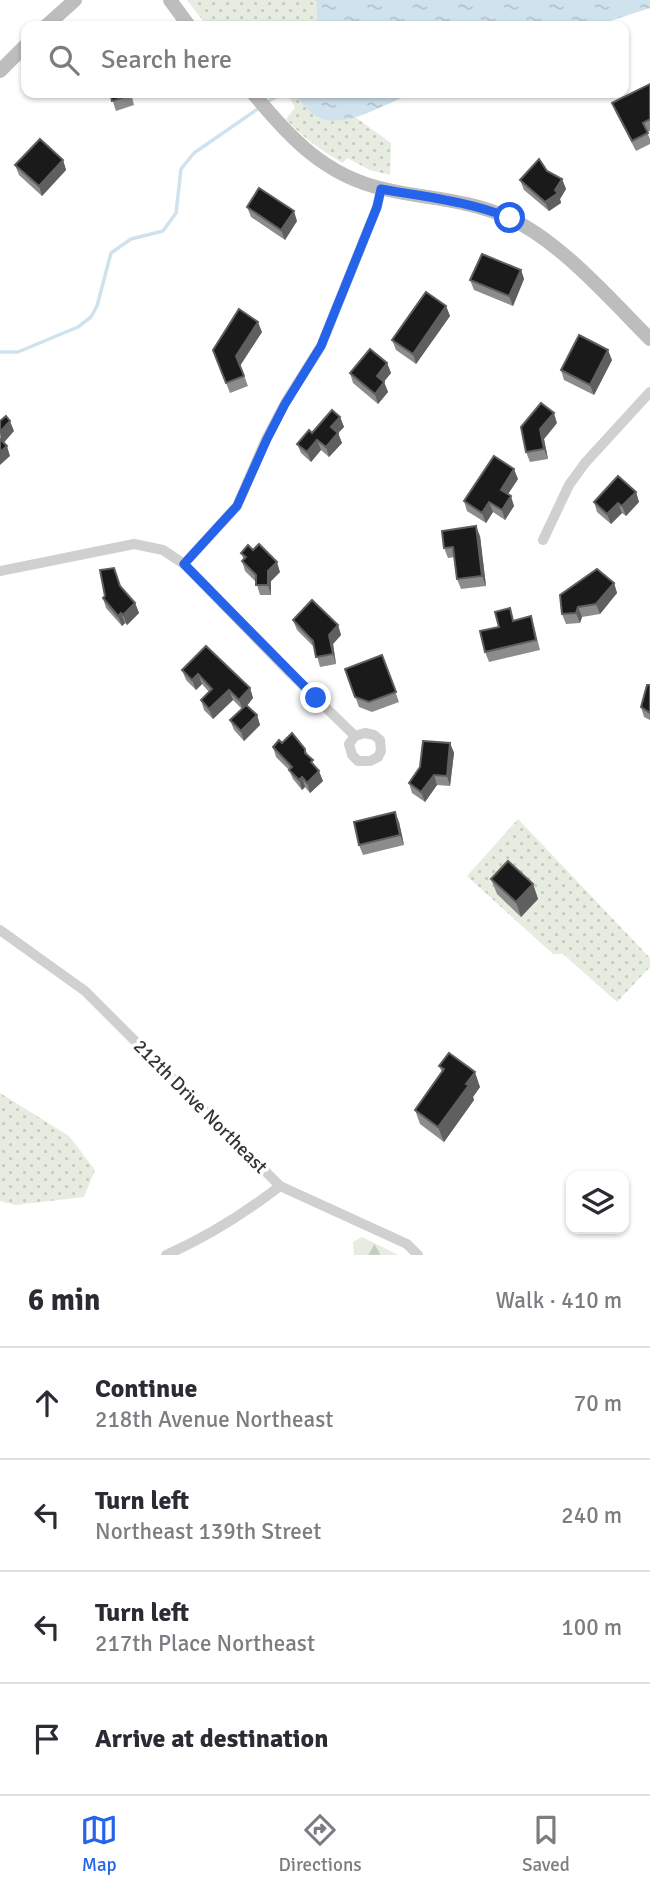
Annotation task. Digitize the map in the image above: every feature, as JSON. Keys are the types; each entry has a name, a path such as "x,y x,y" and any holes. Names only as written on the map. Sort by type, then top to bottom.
{"street":[{"path":"52,21 75,0"},
{"path":"170,0 186,21"},
{"path":"0,71 21,51"},
{"path":"257,98 301,147 341,173 381,189 488,209 528,228 574,264 650,339"},
{"path":"184,564 237,506 285,404 321,346 377,207 381,189"},
{"path":"543,540 569,485 585,463 650,392"},
{"path":"0,571 134,544 163,550 184,564 355,736"},
{"name":"212th Drive Northeast","path":"0,930 85,991 281,1186 407,1244 418,1255"},
{"path":"166,1255 187,1246 247,1211 281,1186"}],"green space":[{"path":"187,0 314,0 317,3 315,21 203,21"},
{"path":"290,98 298,98 321,118 335,120 355,117 391,143 390,175 370,170 347,158 343,163 320,148 286,119 295,108"},
{"path":"518,819 650,958 650,967 617,1002 563,954 553,954 467,876"},
{"path":"0,1093 69,1136 95,1170 84,1197 16,1205 0,1201"},
{"path":"362,1237 398,1255 354,1255 353,1242"}],"water":[{"path":"314,0 650,0 650,8 610,21 315,21 317,3"},
{"path":"298,98 402,98 366,114 340,120 318,117"}],"building":[{"path":"650,84 650,119 643,123 648,133 632,141 612,103 629,98 629,94"},
{"path":"40,139 63,160 39,186 15,165"},
{"path":"539,159 547,171 562,179 555,190 558,193 545,202 520,180"},
{"path":"259,188 294,211 281,230 247,207"},
{"path":"482,254 521,270 509,296 470,280"},
{"path":"426,292 446,306 413,354 392,340"},
{"path":"239,309 258,322 236,356 244,376 226,383 213,350"},
{"path":"579,335 608,350 590,385 561,370"},
{"path":"370,349 387,363 377,376 384,382 375,394 350,373"},
{"path":"541,403 554,413 540,429 544,449 526,452 521,427"},
{"path":"332,410 340,417 331,427 338,433 326,447 317,440 307,452 297,444 309,430 312,433"},
{"path":"6,416 10,421 0,432 0,421"},
{"path":"0,439 7,446 0,452"},
{"path":"494,456 514,469 501,490 511,496 502,510 489,502 482,513 464,501"},
{"path":"618,476 636,492 622,506 618,503 607,514 594,502"},
{"path":"476,526 482,576 457,579 453,547 444,548 442,531"},
{"path":"259,544 277,562 268,571 268,585 256,585 256,575 242,561 246,557 241,553 248,545 253,550"},
{"path":"114,568 120,586 135,603 123,615 121,613 118,616 103,598 105,596 100,570"},
{"path":"597,569 614,583 596,604 578,607 576,613 562,614 560,595"},
{"path":"312,600 338,625 329,635 333,654 316,657 313,641 293,620"},
{"path":"510,608 513,621 531,616 536,640 485,652 480,631 499,627 495,612"},
{"path":"206,646 250,688 239,700 229,690 209,709 201,700 212,689 198,674 192,680 182,670"},
{"path":"382,655 396,692 369,702 355,697 345,669"},
{"path":"647,685 650,685 650,713 641,707"},
{"path":"246,705 257,715 241,731 230,720"},
{"path":"292,733 319,771 307,783 302,777 299,780 289,770 292,767 273,747 279,740 282,743"},
{"path":"423,741 450,743 447,776 434,775 421,792 409,783 420,767"},
{"path":"395,812 400,835 359,845 354,822"},
{"path":"508,861 533,884 516,902 491,879"},
{"path":"449,1053 475,1072 466,1084 469,1085 438,1127 415,1110 444,1069 439,1066"}],"waterway":[{"path":"265,104 274,98"},
{"path":"0,352 18,352 78,327 91,317 97,306 111,253 131,239 163,231 176,213 181,169 194,153 259,108"}],"route":[{"path":"316,698 184,564 237,506 285,404 321,346 377,207 381,189 460,201 510,218"}]}
